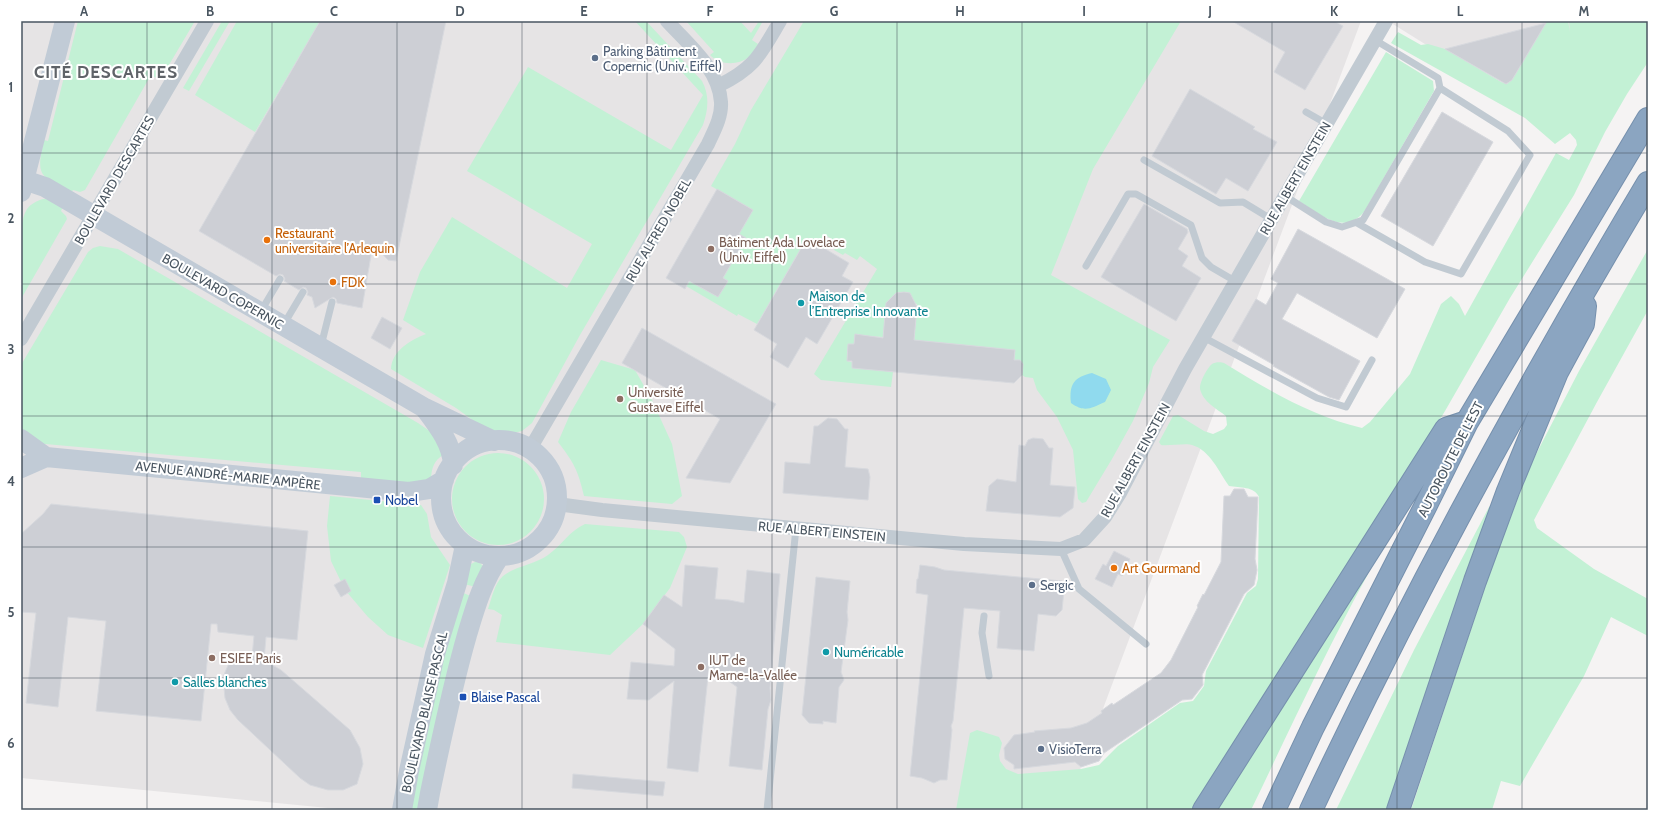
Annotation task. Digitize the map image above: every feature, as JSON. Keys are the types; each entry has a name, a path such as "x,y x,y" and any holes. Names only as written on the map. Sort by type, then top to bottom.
{"highway":[{"name":"AUTOROUTE DE L’EST","path":"1274,810 1313,727 1426,506 1467,422 1648,119"},
{"path":"1311,810 1344,739 1480,474 1586,287 1648,183"},
{"path":"1398,810 1475,580 1508,490 1558,372 1583,324 1586,287"},
{"path":"1204,810 1446,429 1467,422"}],"street":[{"path":"22,184 65,21"},
{"name":"BOULEVARD DESCARTES","path":"21,339 207,21"},
{"path":"667,21 713,74 718,86 732,79 754,63 764,50 780,21"},
{"name":"RUE ALBERT EINSTEIN","path":"557,504 610,511 924,541 1061,549 1084,540 1105,517 1138,461 1185,368 1386,21"},
{"name":"RUE ALFRED NOBEL","path":"530,449 708,144 719,117 721,103 718,86"},
{"name":"BOULEVARD COPERNIC","path":"22,184 45,187 423,407 494,441"},
{"name":"BOULEVARD COPERNIC","path":"423,407 441,430 451,452 448,472"},
{"path":"21,439 46,457"},
{"path":"494,441 513,442 530,449 542,459 552,472 556,488 557,504 551,525 539,541 521,552 500,556 481,553 465,545 450,528 442,508 448,472 464,453 478,444 494,441"},
{"name":"AVENUE ANDRÉ-MARIE AMPÈRE","path":"21,468 46,457 409,492 429,489 448,472"},
{"name":"AVENUE ANDRÉ-MARIE AMPÈRE","path":"409,492 442,508"},
{"name":"BOULEVARD BLAISE PASCAL","path":"402,810 409,771 435,654 457,583 465,545"},
{"name":"BOULEVARD BLAISE PASCAL","path":"427,810 462,651 481,591 492,567 500,556"}],"lane":[{"path":"1285,196 1326,222 1342,227 1363,220 1440,88 1438,78 1375,40"},
{"path":"1357,223 1425,262 1461,274 1530,155 1508,131 1440,88"},
{"path":"1306,112 1327,124"},
{"path":"1144,160 1220,203 1243,202 1271,219"},
{"path":"1086,266 1128,194 1136,194 1191,225 1202,258 1211,267 1235,281"},
{"path":"260,313 280,279"},
{"path":"283,326 303,292"},
{"path":"321,348 332,302"},
{"path":"1203,337 1317,398 1346,407 1372,360"},
{"path":"767,810 796,528"},
{"path":"1061,549 1079,589 1146,644"},
{"path":"984,616 982,633 989,676"}],"shaded area":[{"name":"Université Gustave Eiffel","path":"21,21 1361,21 1065,810 348,810 21,778"},
{"path":"1388,21 1604,21 1547,120"}],"green space":[{"path":"78,21 195,21 160,80 151,75 85,190 80,192 73,190 71,193 43,174 40,162 44,140 48,141"},
{"path":"222,21 230,21 189,91 183,88"},
{"path":"237,21 320,21 255,132 195,95"},
{"path":"635,21 646,21 702,81 707,98 706,114 703,125 580,335 532,423 522,431 509,434 485,429 456,408 391,369 395,357 403,347 414,339 426,334 403,320 420,272 452,217 567,288 592,244 467,171 528,67 671,150 703,95"},
{"path":"686,21 740,21 751,33 759,21 763,21 752,40 758,44 752,54 739,62 729,63 719,61 710,55 714,52"},
{"path":"804,21 1181,21 1093,169 1051,275 1170,340 1153,367 1149,383 1133,421 1086,502 1082,503 1078,499 1073,450 1057,417 1037,390 1033,378 1022,375 1023,364 1020,360 1014,360 1015,350 914,340 917,304 913,303 910,293 896,293 892,301 887,301 883,337 855,335 854,344 848,344 847,361 893,372 891,387 821,380 814,374 877,269 860,256 857,260 845,253 843,255 834,250 838,243 827,236 821,246 807,238 757,324 738,314 737,316 686,286 690,281 718,297 728,281 713,272 730,265 746,238 734,231 753,210 711,186 735,144 751,110"},
{"path":"1546,21 1568,21 1570,32 1569,21 1648,21 1648,62 1605,132 1574,195 1510,298 1445,411 1380,518 1196,810 956,810 970,733 977,730 999,737 1002,743 999,755 1000,761 1006,769 1018,774 1081,769 1099,765 1118,746 1180,703 1193,701 1204,686 1206,671 1247,593 1256,586 1258,579 1259,497 1257,493 1250,489 1229,486 1214,462 1209,456 1198,448 1190,444 1161,445 1159,442 1173,416 1178,415 1204,431 1213,434 1224,429 1227,425 1226,416 1204,398 1200,389 1202,380 1208,369 1212,364 1218,362 1224,363 1291,401 1326,417 1362,428 1370,422 1410,374 1441,304 1451,296 1459,304 1465,316 1556,153 1569,160 1577,145 1576,140 1570,133 1555,144 1525,118 1391,43 1398,32 1421,45 1428,44 1445,49 1501,82 1507,84 1512,80"},
{"path":"1386,52 1433,81 1434,91 1364,212 1356,219 1348,222 1340,222 1323,217 1299,201"},
{"path":"43,199 48,199 63,207 61,211 67,219 21,299 21,227 27,209"},
{"path":"100,246 118,249 418,423 431,432 443,455 434,465 431,478 420,484 361,478 361,472 34,443 21,429 21,365 88,252 93,248"},
{"path":"1648,249 1648,310 1534,520 1537,528 1594,569 1648,599 1648,636 1611,617 1584,676 1520,786 1501,781 1492,810 1411,810 1494,560 1532,462 1579,371"},
{"path":"601,360 635,370 652,400 672,444 682,496 672,504 584,496 575,467 558,442 571,412"},
{"path":"498,453 516,456 531,466 541,481 544,499 541,517 531,532 516,542 498,545 480,542 465,532 455,517 452,499 455,481 465,466 480,456"},
{"path":"330,496 421,505 427,514 431,537 450,565 423,648 388,635 368,617 345,590 331,561 327,526"},
{"path":"1492,505 1390,810 1336,810 1414,650 1489,507"},
{"path":"585,524 679,532 684,537 687,547 670,588 643,624 610,655 496,642 502,615 494,610 488,609 495,587 500,579 513,570 548,555 574,530"},
{"path":"479,562 483,566 476,587 464,584 471,564"},
{"path":"1367,572 1368,574 1352,603 1251,810 1217,810"},
{"path":"461,592 473,597 421,810 408,810 415,770"}],"water":[{"path":"1092,373 1106,379 1111,390 1105,402 1084,409 1080,408 1071,403 1072,386 1077,379"}],"building":[{"path":"320,21 446,21 396,261 388,260 373,244 362,308 337,303 336,299 333,297 315,308 312,297 307,295 308,292 306,288 303,287 299,290 284,281 285,279 283,275 280,274 276,276 199,231"},
{"path":"1232,21 1334,21 1343,26 1305,90 1274,72 1285,52"},
{"path":"1546,23 1512,80 1506,84 1445,49"},
{"path":"1190,89 1255,127 1253,129 1277,142 1248,191 1226,178 1216,194 1152,156"},
{"path":"1442,112 1493,142 1433,246 1381,216"},
{"name":"Bâtiment Ada Lovelace (Univ. Eiffel)","path":"717,189 753,210 739,234 746,238 723,278 728,281 718,297 689,281 685,289 666,278"},
{"path":"1144,204 1187,229 1188,232 1178,249 1188,256 1182,266 1201,278 1176,321 1101,277"},
{"path":"1298,229 1405,289 1377,338 1297,293 1282,319 1360,361 1339,400 1329,397 1232,341 1256,299 1266,305 1278,283 1271,279"},
{"name":"Maison de l’Entreprise Innovante","path":"807,238 849,263 842,276 853,282 817,344 806,337 788,368 770,357 777,344 754,330"},
{"path":"896,293 910,293 917,307 914,340 1015,350 1014,360 1020,360 1023,364 1022,375 1014,383 852,368 852,361 847,361 848,344 854,344 855,334 883,338 886,303"},
{"path":"382,317 402,328 390,349 371,338"},
{"path":"642,328 776,404 730,483 686,478 720,419 622,363"},
{"path":"828,418 837,419 845,429 848,429 845,467 868,469 870,477 868,500 783,493 785,462 810,464 814,426 818,426"},
{"path":"1033,438 1043,439 1049,448 1053,448 1050,485 1075,487 1073,508 1060,517 986,511 989,486 997,479 1016,482 1019,445 1025,446 1028,440"},
{"path":"1234,489 1244,489 1248,497 1258,497 1255,559 1257,570 1254,585 1244,594 1202,675 1203,685 1192,699 1182,700 1104,753 1099,761 1081,767 1075,762 1014,769 1014,765 1005,759 1004,748 1014,735 1035,732 1034,731 1071,728 1087,723 1102,713 1101,711 1112,703 1113,705 1161,673 1171,660 1203,594 1204,595 1221,562 1224,496 1230,496"},
{"path":"51,504 308,531 297,640 266,637 264,660 281,670 350,730 360,748 363,764 357,784 343,790 328,790 310,785 300,778 238,720 230,710 225,698 223,677 229,663 235,659 252,657 254,636 218,632 217,624 211,624 201,721 96,711 106,621 68,617 58,707 26,703 36,613 21,612 21,534 43,514"},
{"path":"1114,551 1130,559 1122,576 1118,574 1112,587 1095,579 1103,564 1106,566"},
{"path":"685,565 718,568 715,599 744,603 747,570 780,574 770,688 771,700 768,709 762,770 729,766 737,687 709,667 698,772 667,768 674,681 649,700 627,699 631,662 674,666 675,649 643,624 664,595 682,607"},
{"path":"920,565 944,570 1062,581 1064,590 1062,610 1056,616 1038,614 1034,651 997,648 1000,611 964,608 953,721 951,726 952,730 947,780 940,780 934,783 922,778 910,776 928,595 916,593"},
{"name":"Numéricable","path":"816,577 850,581 847,612 848,620 841,672 844,680 839,687 836,723 823,721 823,724 809,723 802,715"},
{"path":"345,579 351,591 341,597 334,585"},
{"path":"573,774 665,782 663,796 572,788"}],"place":[{"name":"Parking Bâtiment Copernic (Univ. Eiffel)","path":"595,58"},
{"name":"Restaurant universitaire l’Arlequin","path":"267,240"},
{"name":"Bâtiment Ada Lovelace (Univ. Eiffel)","path":"711,249"},
{"name":"FDK","path":"333,282"},
{"name":"Maison de l’Entreprise Innovante","path":"801,303"},
{"name":"Université Gustave Eiffel","path":"620,399"},
{"name":"Nobel","path":"377,500"},
{"name":"Art Gourmand","path":"1114,568"},
{"name":"Sergic","path":"1032,585"},
{"name":"Numéricable","path":"826,652"},
{"name":"ESIEE Paris","path":"212,658"},
{"name":"IUT de Marne-la-Vallée","path":"701,667"},
{"name":"Salles blanches","path":"175,682"},
{"name":"Blaise Pascal","path":"463,697"},
{"name":"VisioTerra","path":"1041,749"}],"district":[{"name":"CITÉ DESCARTES","path":"106,72"}]}
